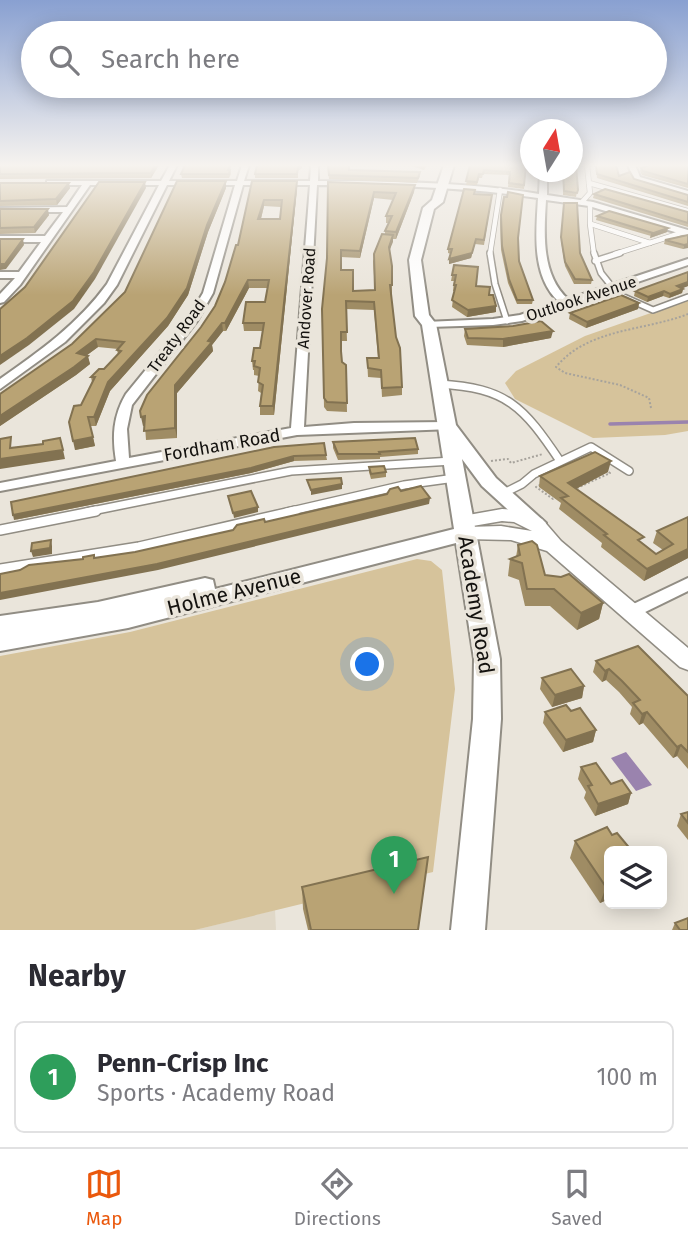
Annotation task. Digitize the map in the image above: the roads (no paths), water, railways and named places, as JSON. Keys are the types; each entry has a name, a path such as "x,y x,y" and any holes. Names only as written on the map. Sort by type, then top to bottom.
{"main road":[{"name":"Academy Road","path":"441,208 427,268 433,316 429,324 486,645 488,676 487,719 468,930"},
{"path":"447,426 483,475 535,523"},
{"name":"Holme Avenue","path":"0,625 125,605 465,527"},
{"name":"Holme Avenue","path":"0,642 128,619 465,527"}],"street":[{"path":"0,385 57,344 99,304 112,285 151,208"},
{"name":"Treaty Road","path":"123,464 118,427 122,411 204,300 231,208"},
{"name":"Andover Road","path":"297,431 312,208"},
{"path":"542,208 541,240 545,269 553,293 567,304"},
{"path":"604,208 686,233"},
{"path":"0,210 69,209"},
{"path":"0,300 22,275 69,209"},
{"path":"0,239 47,239"},
{"name":"Outlook Avenue","path":"429,324 507,321 567,304 688,262"},
{"path":"0,275 22,275"},
{"name":"Fordham Road","path":"0,487 297,431 447,426"},
{"path":"465,527 509,515 535,523 554,546 688,661"},
{"path":"465,527 527,535 554,546"},
{"path":"631,612 688,584"}],"lane":[{"path":"497,208 490,259 492,276 507,321"},
{"path":"587,208 596,261 602,279 610,289 653,310 688,297"},
{"path":"591,224 651,243"},
{"path":"596,261 686,233"},
{"path":"439,384 477,387 511,401 529,415 560,461"},
{"path":"502,494 522,484 534,474 591,447 629,471"},
{"path":"0,530 291,471 454,469"},
{"path":"0,569 139,547 404,485 454,469"}],"waterway":[{"path":"610,424 688,422"}],"place":[{"name":"Penn-Crisp Inc","path":"394,894"}]}
